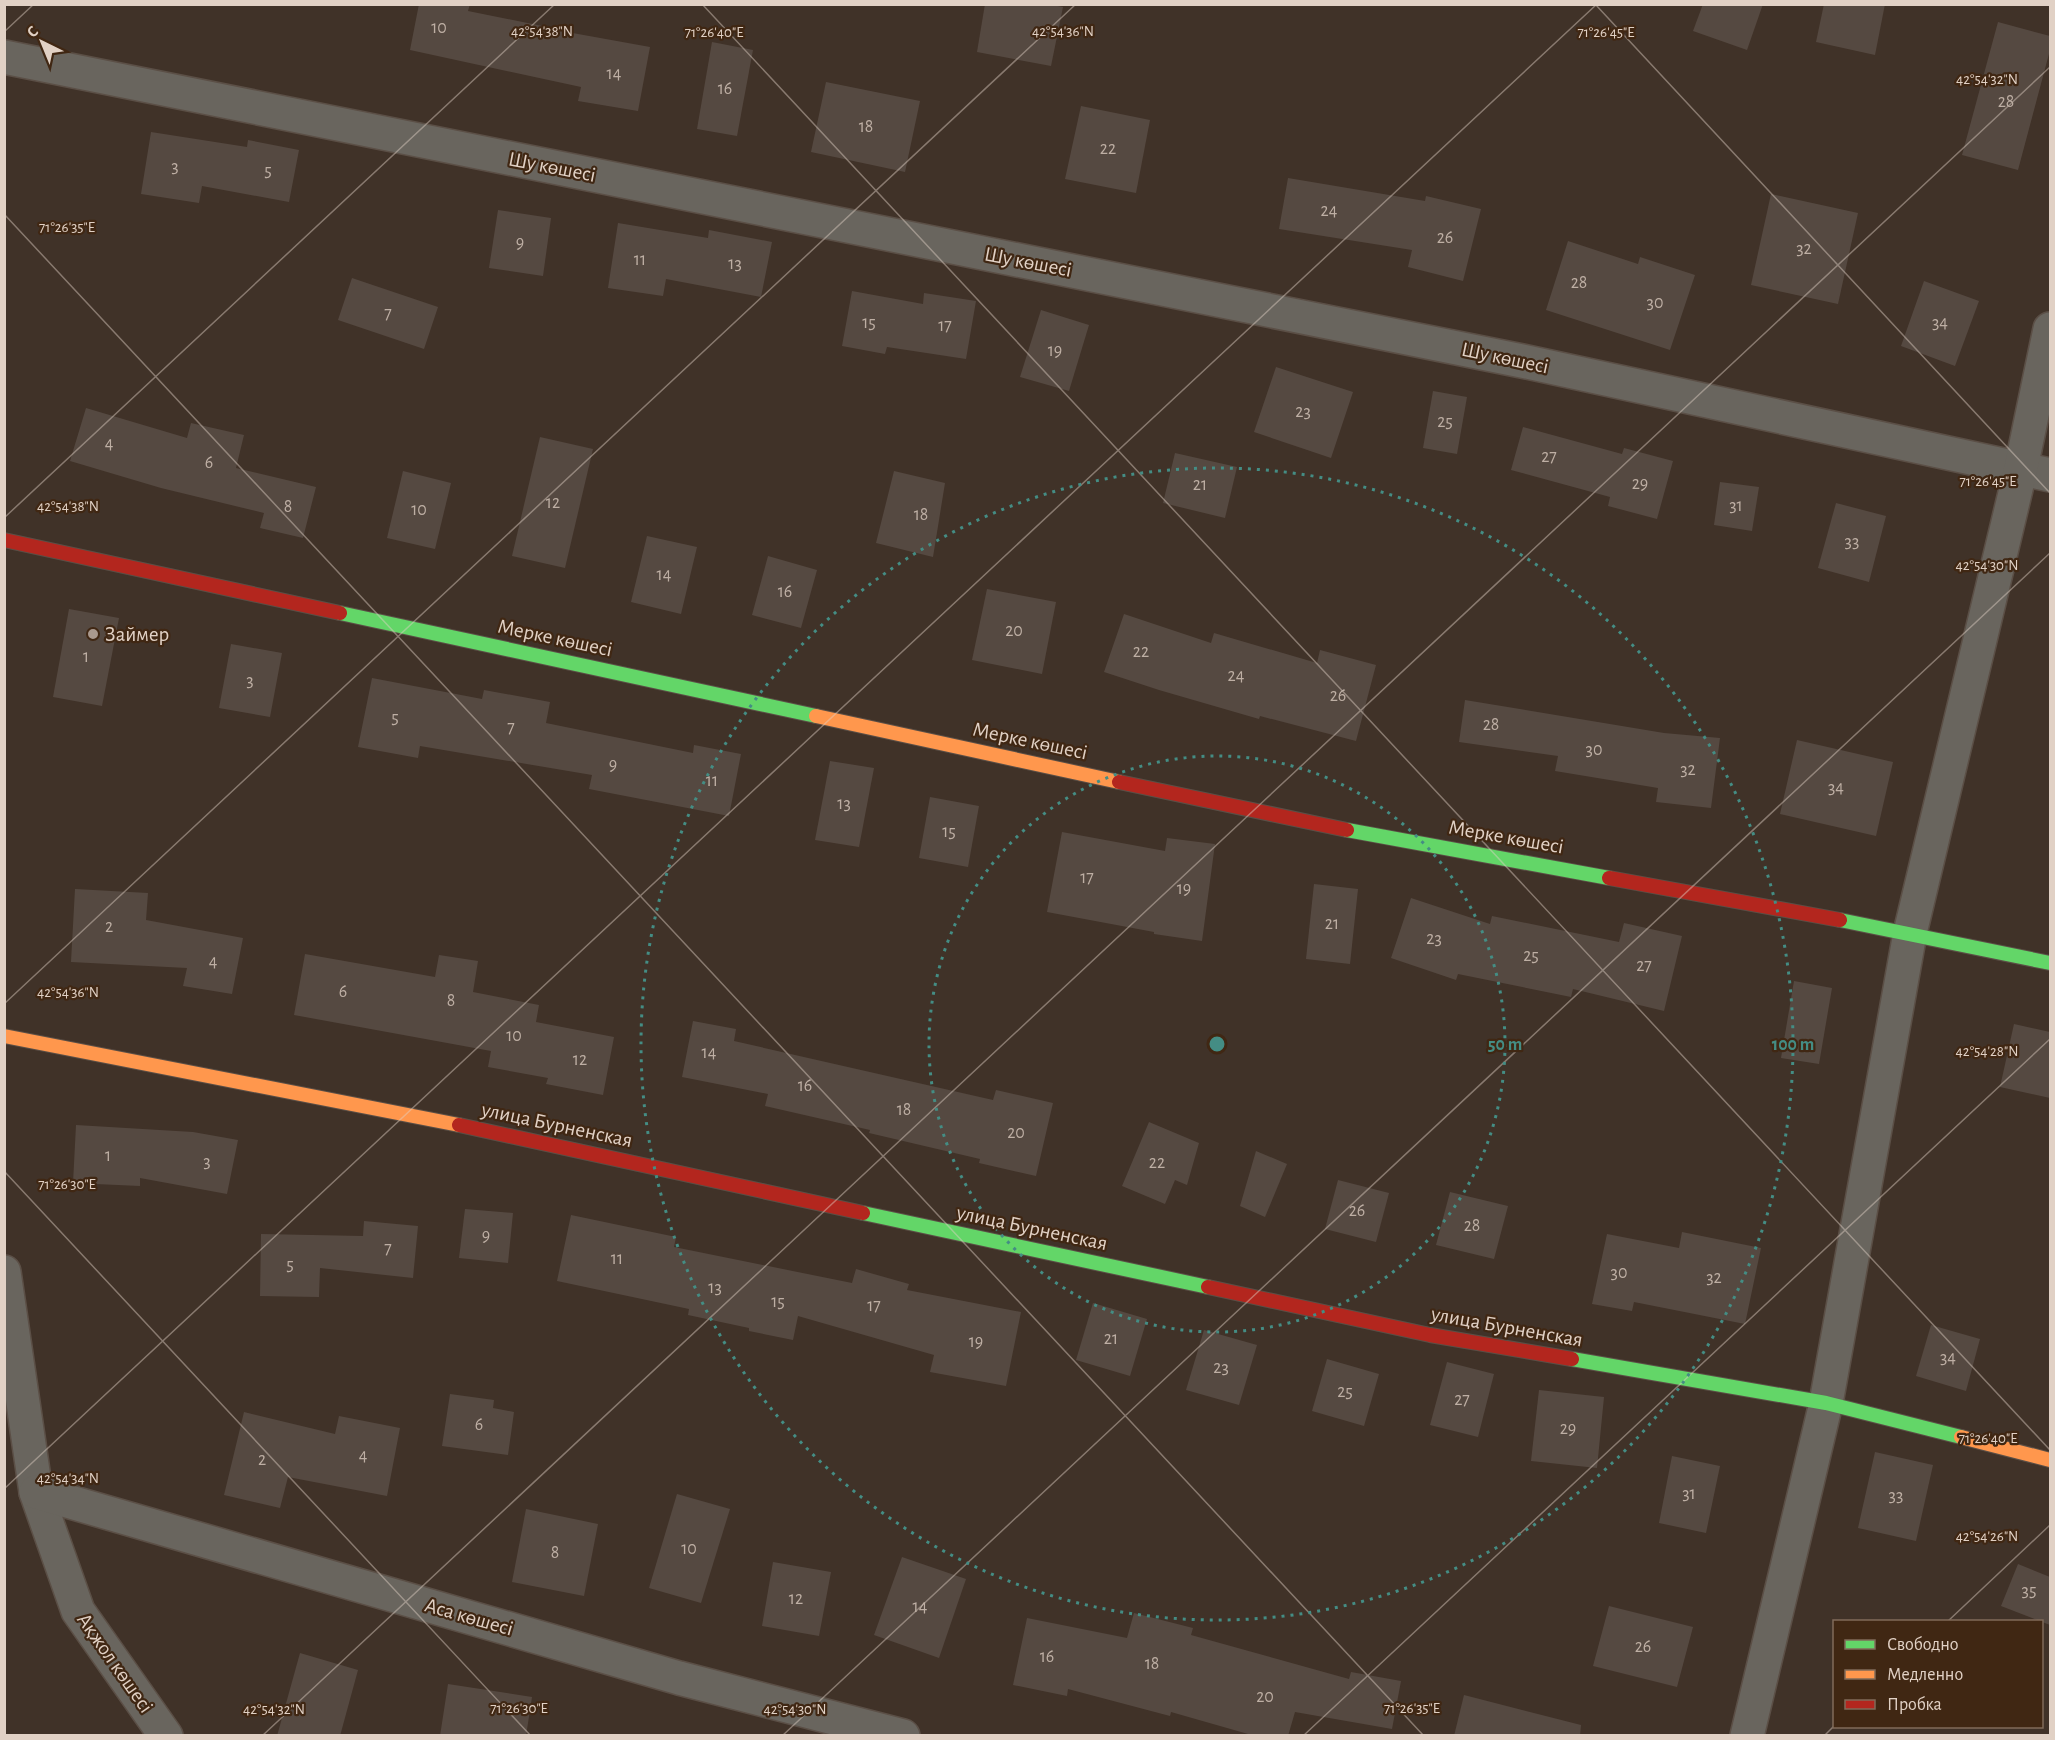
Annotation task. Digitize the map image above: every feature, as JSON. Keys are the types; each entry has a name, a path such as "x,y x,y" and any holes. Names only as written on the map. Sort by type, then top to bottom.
{"street":[{"name":"Шу көшесі","path":"4,57 1522,361 2036,472"},
{"path":"1747,1736 1826,1403 1910,933 2036,472 2050,330"},
{"name":"Мерке көшесі","path":"4,540 1304,822 1910,933 2050,963"},
{"name":"улица Бурненская","path":"4,1036 457,1125 1430,1335 1826,1403 2050,1460"},
{"name":"Ақжол көшесі","path":"4,1272 36,1492 78,1611 166,1736"},
{"name":"Аса көшесі","path":"36,1492 679,1678 903,1736"}],"building":[{"path":"419,4 470,4 468,11 650,47 638,111 578,101 581,87 410,50"},
{"path":"985,4 1047,4 1063,7 1051,66 977,52"},
{"path":"1703,4 1763,4 1747,50 1693,31"},
{"path":"1824,4 1885,4 1875,55 1816,42"},
{"path":"1998,22 2050,36 2050,50 2018,170 1962,155"},
{"path":"712,42 753,50 737,136 697,129"},
{"path":"826,82 920,101 905,172 811,152"},
{"path":"1081,106 1150,120 1136,193 1065,179"},
{"path":"151,132 247,147 248,140 299,150 289,202 202,186 199,203 141,194"},
{"path":"1288,178 1425,201 1426,196 1481,209 1463,281 1408,267 1412,250 1279,229"},
{"path":"1771,194 1858,213 1838,304 1751,285"},
{"path":"498,210 551,218 543,276 489,268"},
{"path":"618,223 708,238 709,230 772,242 761,297 666,279 663,296 608,288"},
{"path":"1568,241 1638,264 1640,257 1695,275 1670,350 1546,310"},
{"path":"352,278 438,307 424,349 338,320"},
{"path":"1924,281 1979,301 1955,366 1901,346"},
{"path":"852,291 923,304 924,293 976,301 966,359 887,347 885,354 842,346"},
{"path":"1041,310 1089,325 1069,391 1020,377"},
{"path":"1276,367 1353,392 1331,458 1254,432"},
{"path":"1433,391 1467,397 1457,454 1423,448"},
{"path":"86,408 187,438 191,423 244,435 236,468 316,487 303,538 260,528 264,513 161,488 70,461"},
{"path":"1523,427 1622,454 1624,448 1673,461 1657,519 1608,506 1610,497 1511,470"},
{"path":"540,437 593,449 565,568 512,556"},
{"path":"1175,453 1237,467 1225,518 1163,503"},
{"path":"403,471 451,483 435,549 387,538"},
{"path":"894,471 945,483 933,557 876,543"},
{"path":"1720,482 1759,487 1752,531 1714,525"},
{"path":"1836,503 1886,516 1869,582 1818,568"},
{"path":"647,536 697,547 681,614 631,602"},
{"path":"768,556 817,570 801,628 752,615"},
{"path":"987,589 1056,602 1042,674 972,660"},
{"path":"69,609 119,618 102,706 53,697"},
{"path":"1124,614 1211,643 1214,633 1317,663 1320,650 1376,665 1356,741 1260,716 1259,719 1104,672"},
{"path":"231,644 282,653 270,717 219,708"},
{"path":"372,678 482,699 484,690 550,702 546,723 693,753 694,745 741,754 729,816 589,789 592,775 420,746 418,758 358,747"},
{"path":"1465,700 1664,733 1720,738 1711,808 1656,802 1658,788 1555,771 1558,756 1459,742"},
{"path":"1797,740 1893,762 1876,836 1780,814"},
{"path":"830,761 874,768 859,847 815,840"},
{"path":"930,797 979,806 968,867 919,858"},
{"path":"1062,832 1165,851 1167,838 1215,844 1202,941 1154,934 1154,932 1047,912"},
{"path":"1314,884 1358,889 1350,964 1306,959"},
{"path":"75,889 148,893 146,920 243,938 232,994 183,986 187,968 71,962"},
{"path":"1411,898 1490,924 1492,916 1619,942 1624,923 1682,936 1664,1011 1573,989 1571,997 1458,974 1456,980 1391,958"},
{"path":"305,954 435,977 439,955 478,961 473,992 539,1005 536,1022 614,1037 603,1095 546,1084 548,1078 488,1067 491,1051 294,1015"},
{"path":"1794,981 1832,988 1819,1064 1781,1058"},
{"path":"693,1021 736,1029 734,1041 993,1100 996,1090 1053,1103 1036,1176 979,1163 980,1159 869,1133 870,1130 765,1106 768,1094 682,1077"},
{"path":"2014,1024 2050,1032 2050,1098 2000,1087"},
{"path":"1149,1122 1199,1143 1187,1185 1175,1180 1165,1204 1122,1186"},
{"path":"76,1125 193,1132 238,1140 227,1194 140,1178 140,1186 73,1183"},
{"path":"1256,1151 1287,1164 1265,1217 1240,1206"},
{"path":"1338,1180 1389,1193 1376,1242 1325,1229"},
{"path":"1450,1192 1508,1206 1494,1259 1436,1245"},
{"path":"465,1209 513,1213 508,1263 459,1258"},
{"path":"571,1215 676,1237 674,1247 852,1283 856,1269 909,1284 907,1290 1021,1312 1006,1386 930,1372 934,1355 798,1316 793,1340 688,1315 689,1309 557,1281"},
{"path":"364,1221 418,1226 413,1278 320,1268 319,1297 260,1296 261,1234 363,1236"},
{"path":"1682,1232 1761,1248 1745,1324 1634,1302 1632,1311 1592,1304 1607,1234 1679,1248"},
{"path":"1093,1303 1147,1319 1130,1376 1076,1360"},
{"path":"1931,1325 1980,1339 1966,1391 1916,1376"},
{"path":"1204,1330 1257,1345 1239,1405 1186,1390"},
{"path":"1327,1359 1379,1374 1364,1426 1312,1411"},
{"path":"1447,1362 1494,1374 1478,1437 1430,1425"},
{"path":"1539,1390 1604,1397 1597,1468 1531,1461"},
{"path":"450,1394 494,1400 493,1408 514,1412 508,1455 442,1446"},
{"path":"244,1412 335,1434 339,1416 400,1428 387,1496 288,1477 280,1508 224,1495"},
{"path":"1875,1452 1933,1465 1916,1541 1858,1528"},
{"path":"1672,1456 1720,1466 1706,1533 1659,1523"},
{"path":"677,1494 730,1509 701,1603 649,1588"},
{"path":"526,1509 598,1524 584,1596 512,1582"},
{"path":"902,1557 966,1579 939,1658 874,1635"},
{"path":"773,1562 831,1572 819,1636 762,1626"},
{"path":"2018,1564 2050,1577 2050,1625 2043,1622 2043,1620 2037,1620 2001,1606"},
{"path":"1609,1606 1693,1627 1677,1687 1593,1666"},
{"path":"1134,1613 1193,1628 1191,1635 1349,1679 1351,1672 1401,1681 1392,1729 1295,1712 1288,1736 1255,1736 1171,1712 1170,1716 1068,1689 1067,1696 1013,1685 1027,1618 1127,1638"},
{"path":"300,1653 358,1670 340,1736 277,1736"},
{"path":"448,1684 532,1697 526,1736 440,1736"},
{"path":"1464,1695 1581,1725 1580,1736 1454,1736"}],"traffic: fast":[{"path":"340,613 816,716"},
{"path":"1347,830 1609,878"},
{"path":"1840,920 2050,963"},
{"path":"863,1213 1208,1287"},
{"path":"1572,1359 1826,1403 1961,1437"}],"traffic: slow":[{"path":"816,716 1119,782"},
{"path":"4,1036 459,1125"},
{"path":"1961,1437 2050,1460"}],"traffic: jam":[{"path":"4,540 340,613"},
{"path":"1119,782 1347,830"},
{"path":"1609,878 1840,920"},
{"path":"459,1125 863,1213"},
{"path":"1208,1287 1430,1335 1572,1359"}],"place":[{"name":"Займер","path":"93,634"}]}
